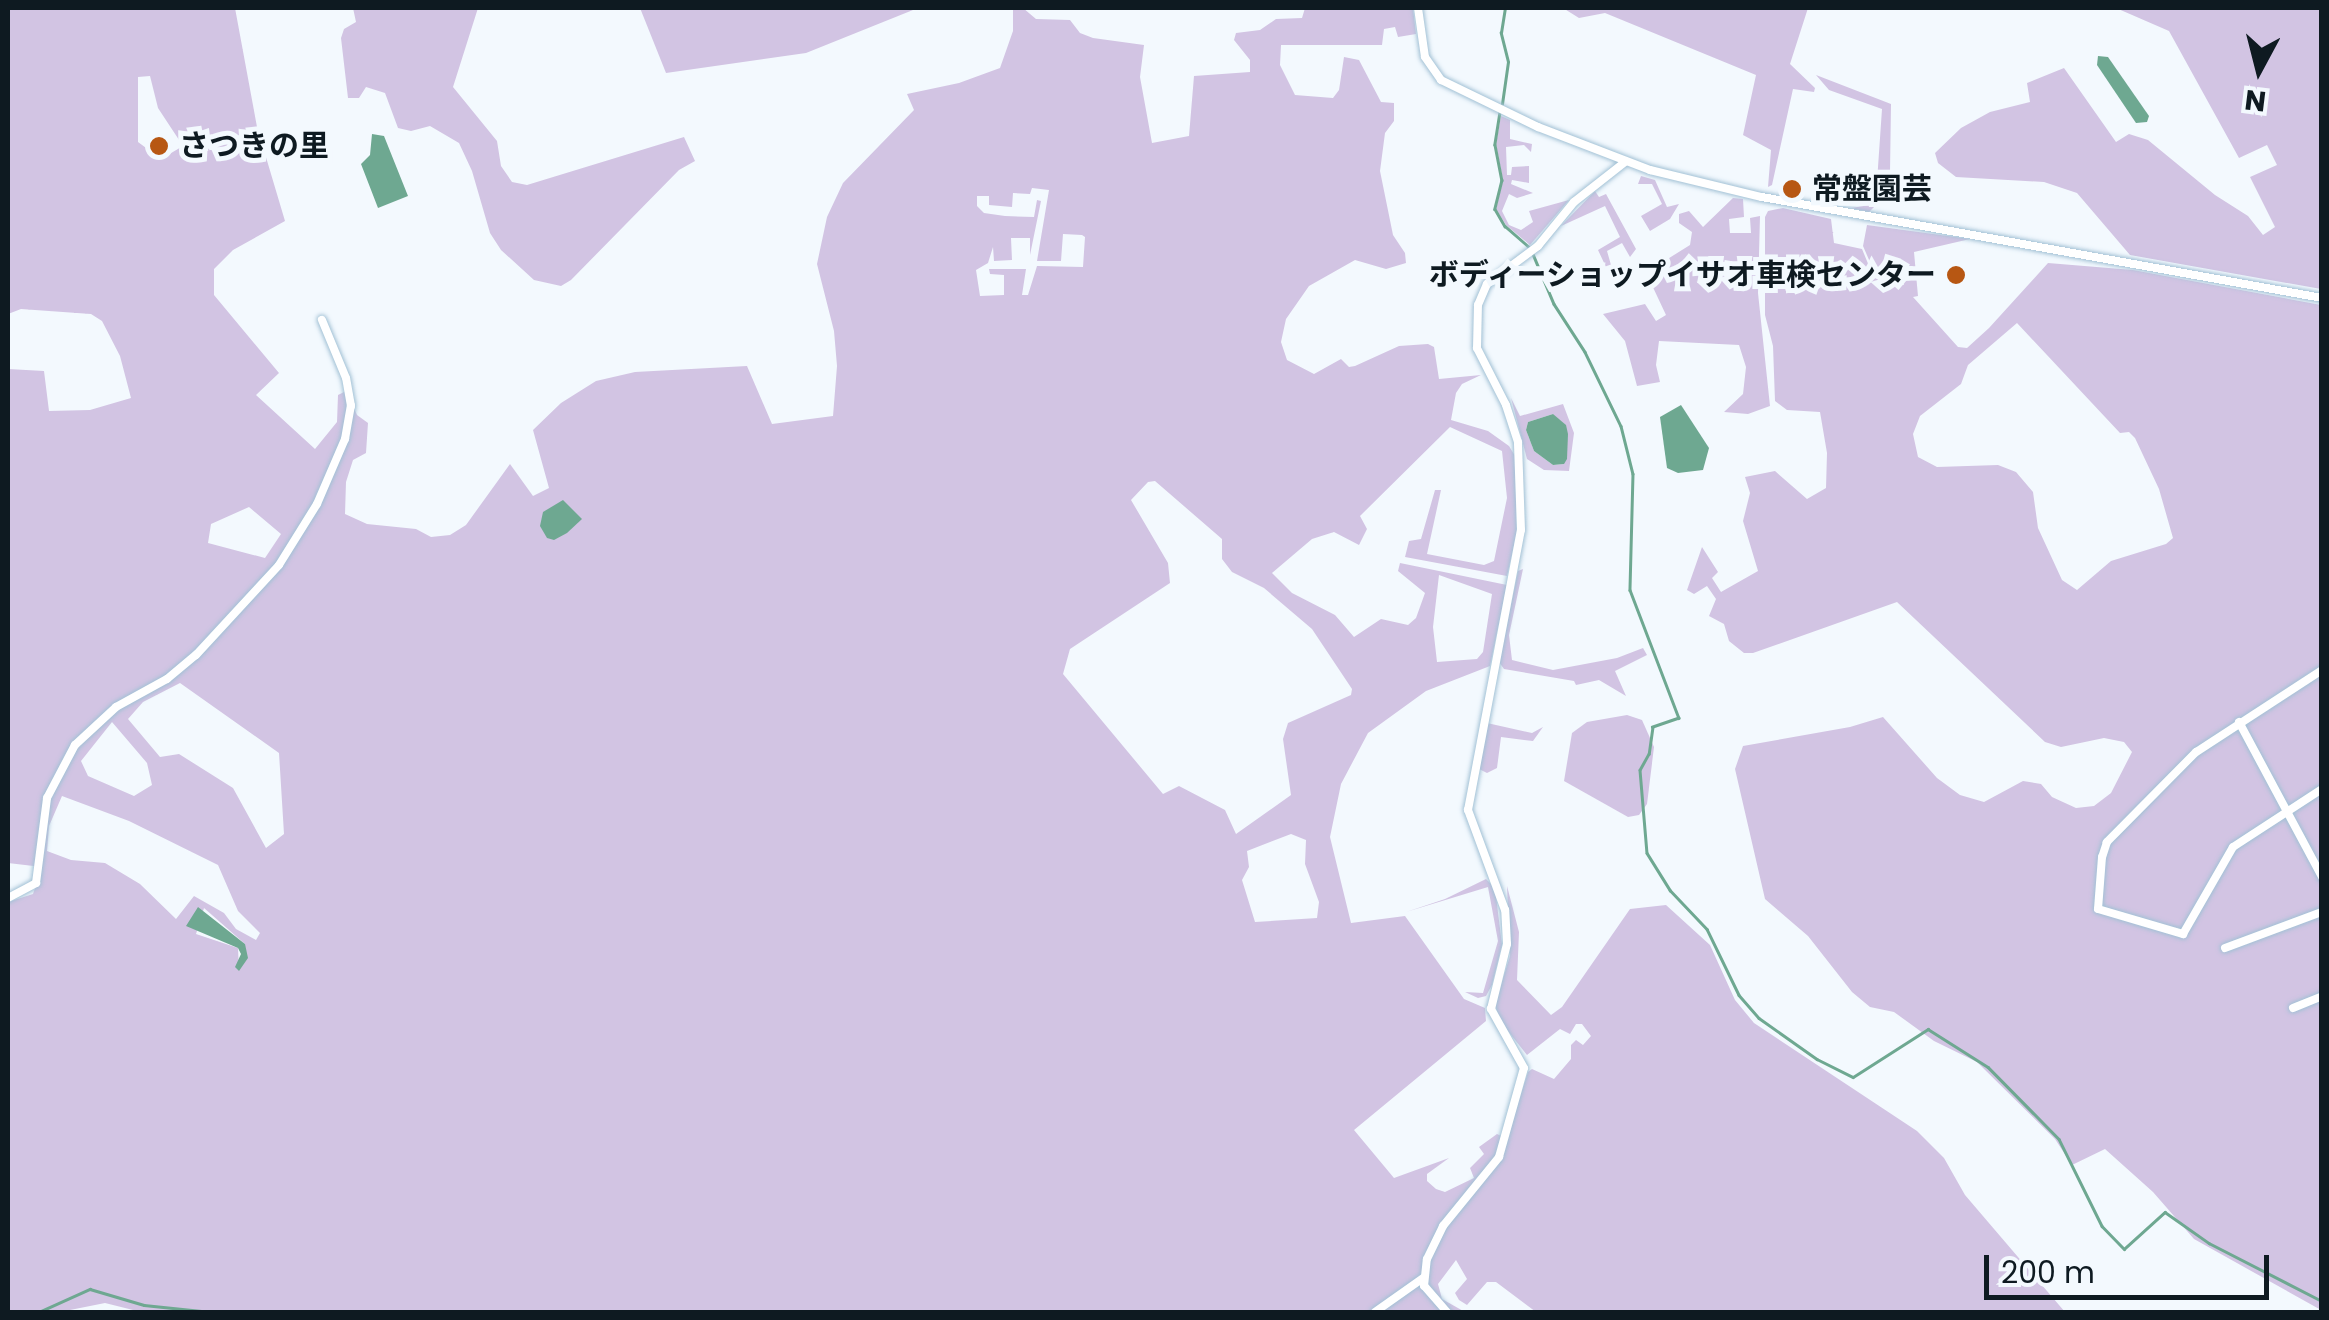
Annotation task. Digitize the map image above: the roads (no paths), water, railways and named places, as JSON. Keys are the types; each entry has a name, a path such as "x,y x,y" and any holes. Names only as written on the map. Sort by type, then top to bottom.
{"street":[{"path":"1418,8 1425,57 1441,80 1625,162 1762,198 2322,298"},
{"path":"1447,1312 1427,1292 1424,1278 1443,1226 1500,1157 1524,1068 1491,1009 1507,944 1505,910 1468,810 1521,530 1518,442 1506,405 1476,348 1478,305 1487,284 1538,246 1574,202 1625,162"},
{"path":"8,898 36,883 48,798 75,745 116,707 168,679 196,655 279,565 317,504 345,439 351,406 346,378 322,320"},
{"path":"2322,670 2196,752 2107,842 2098,909 2183,934 2233,848 2322,789"},
{"path":"2239,722 2322,877"},
{"path":"2225,948 2322,912"},
{"path":"2293,1008 2322,996"},
{"path":"1375,1312 1424,1278"}],"waterway":[{"path":"1502,104 1508,62 1501,33 1505,8"},
{"path":"1500,112 1495,145 1502,180 1495,209 1505,226 1529,247"},
{"path":"1533,254 1554,304 1585,352 1621,426 1633,474 1630,590 1679,718 1653,727 1649,754 1640,770 1647,853 1670,890 1707,929 1739,995 1759,1018 1817,1059 1853,1077 1928,1029 1988,1067 2059,1139 2102,1226 2124,1249 2165,1212 2209,1243 2322,1301"},
{"path":"39,1312 90,1289 144,1305 211,1312"}],"place":[{"name":"さつきの里","path":"159,146"},
{"name":"常盤園芸","path":"1792,189"},
{"name":"ボディーショップイサオ車検センター","path":"1956,275"}]}
